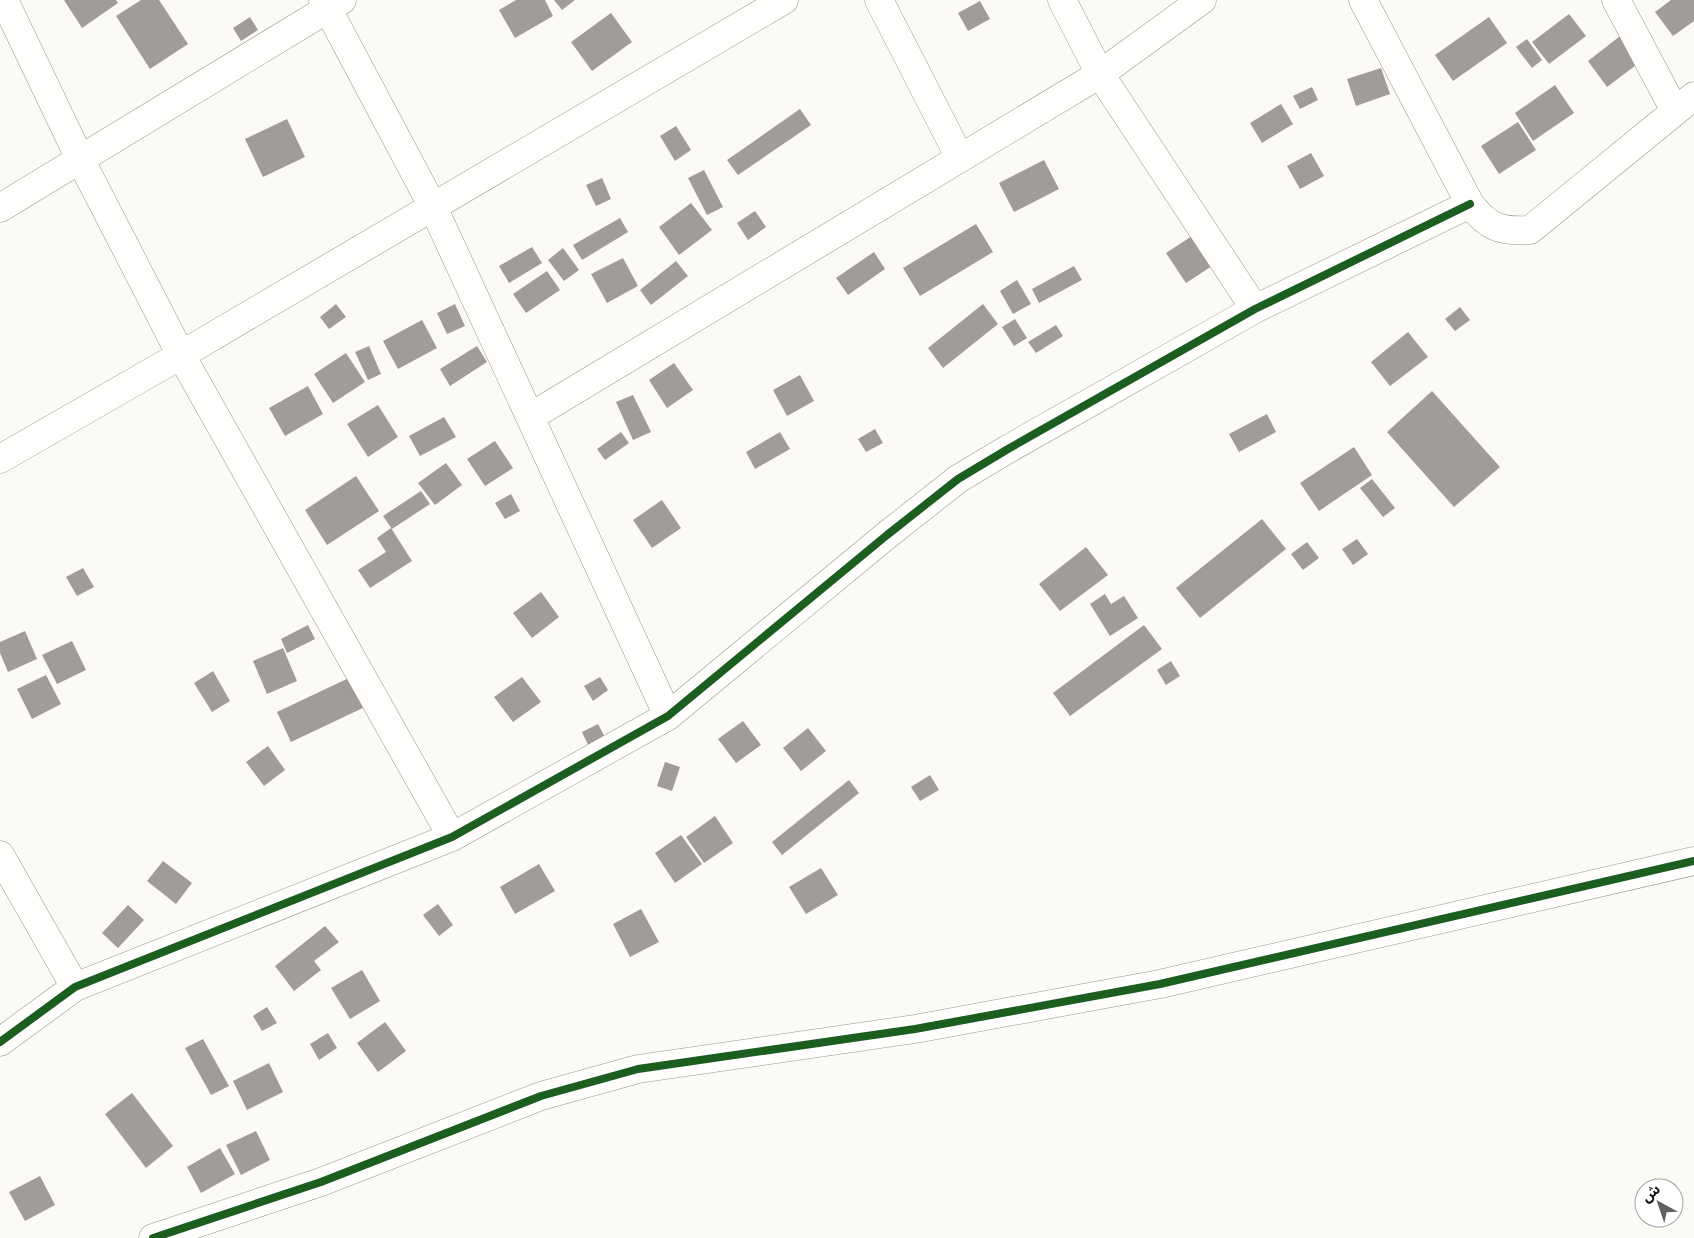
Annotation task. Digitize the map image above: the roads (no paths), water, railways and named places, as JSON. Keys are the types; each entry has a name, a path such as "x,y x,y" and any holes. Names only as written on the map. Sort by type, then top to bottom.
{"street":[{"path":"4,0 80,159 181,355 452,837"},
{"path":"879,0 960,158"},
{"path":"1062,0 1100,74 1255,309"},
{"path":"530,417 1100,74 1202,0"},
{"path":"1363,0 1470,204 1480,218 1492,226 1512,231 1530,230 1684,104 1616,0"},
{"path":"0,208 331,3 433,208 668,716"},
{"path":"0,459 433,208 771,4"},
{"path":"0,1042 75,987 452,837 668,716 958,479 1255,309 1470,204"},
{"path":"0,855 75,987"},
{"path":"153,1238 320,1182 541,1096 638,1069 916,1029 1160,984 1694,861"}]}
